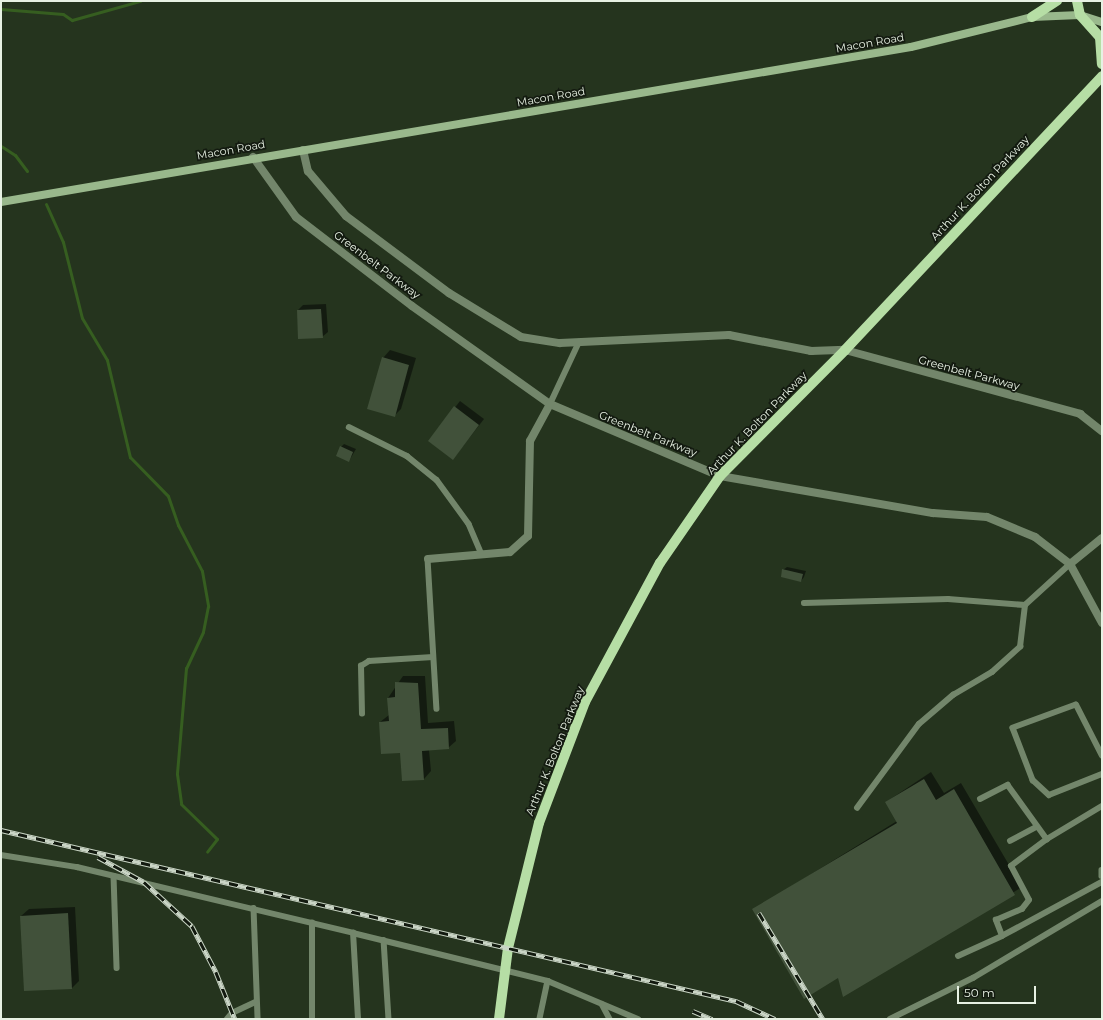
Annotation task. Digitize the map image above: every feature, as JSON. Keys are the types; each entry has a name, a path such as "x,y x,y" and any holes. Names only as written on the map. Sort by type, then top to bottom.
{"main road":[{"path":"1032,17 1057,1"},
{"path":"1077,1 1080,15 1100,37 1102,64"},
{"name":"Macon Road","path":"1,202 253,157 303,150 911,47 1032,17 1080,15 1102,22"},
{"name":"Arthur K. Bolton Parkway","path":"499,1019 505,970 539,823 585,702 660,563 720,476 845,350 1102,76"}],"street":[{"name":"Greenbelt Parkway","path":"303,150 308,171 346,216 449,293 520,337 560,344 729,335 812,351 845,350 1080,414 1102,431"},
{"name":"Greenbelt Parkway","path":"253,157 296,217 412,306 550,404 720,476 933,512 987,517 1034,537 1070,564 1102,623"},
{"path":"428,559 510,552 528,536 530,441 550,404"},
{"path":"1070,564 1102,538"}],"lane":[{"path":"550,404 580,342"},
{"path":"349,427 408,456 437,480 469,524 482,554"},
{"path":"428,559 437,709"},
{"path":"857,808 919,724 953,695 992,672 1020,647 1025,605 1070,564"},
{"path":"804,603 948,599 1025,605"},
{"path":"362,714 361,666 369,661 433,657"},
{"path":"1102,756 1076,705 1013,728 1033,780 1049,795 1102,774"},
{"path":"980,799 1008,785 1036,827 1046,839"},
{"path":"1002,936 996,920 1022,909 1029,900 1011,866 1046,839 1102,806"},
{"path":"1010,841 1036,827"},
{"path":"1,855 114,876 254,908 548,981 638,1019"},
{"path":"1102,870 1102,876"},
{"path":"114,876 117,968"},
{"path":"958,956 1002,936 1102,882"},
{"path":"890,1019 973,978 1102,901"},
{"path":"254,908 256,1002 258,1019"},
{"path":"312,923 312,1019"},
{"path":"353,933 358,1019"},
{"path":"384,940 389,1019"},
{"path":"540,1019 548,981"},
{"path":"227,1019 232,1013 256,1002"},
{"path":"602,1004 610,1019"}],"building":[{"path":"321,309 323,338 298,339 297,310"},
{"path":"382,357 409,365 395,417 367,409"},
{"path":"454,406 479,425 453,460 428,441"},
{"path":"340,446 353,452 349,462 336,456"},
{"path":"782,569 803,574 801,582 781,577"},
{"path":"395,682 418,683 421,729 448,728 449,749 422,751 424,780 402,781 400,753 381,754 379,722 389,721 387,698 395,697"},
{"path":"924,779 936,800 954,789 1015,895 843,997 838,978 804,999 752,909 897,823 885,802"},
{"path":"68,913 72,989 24,991 20,916"}],"waterway":[{"path":"1,9 63,14 72,20 140,1"},
{"path":"1,146 15,155 27,171"},
{"path":"46,204 63,242 82,318 107,360 130,457 168,496 178,525 202,571 208,606 203,632 186,668 177,774 181,804 217,839 207,852"}],"railway":[{"path":"1,830 736,1001 775,1019"},
{"path":"98,857 144,882 192,926 216,972 235,1019"},
{"path":"759,913 823,1019"},
{"path":"693,1011 712,1019"}]}
